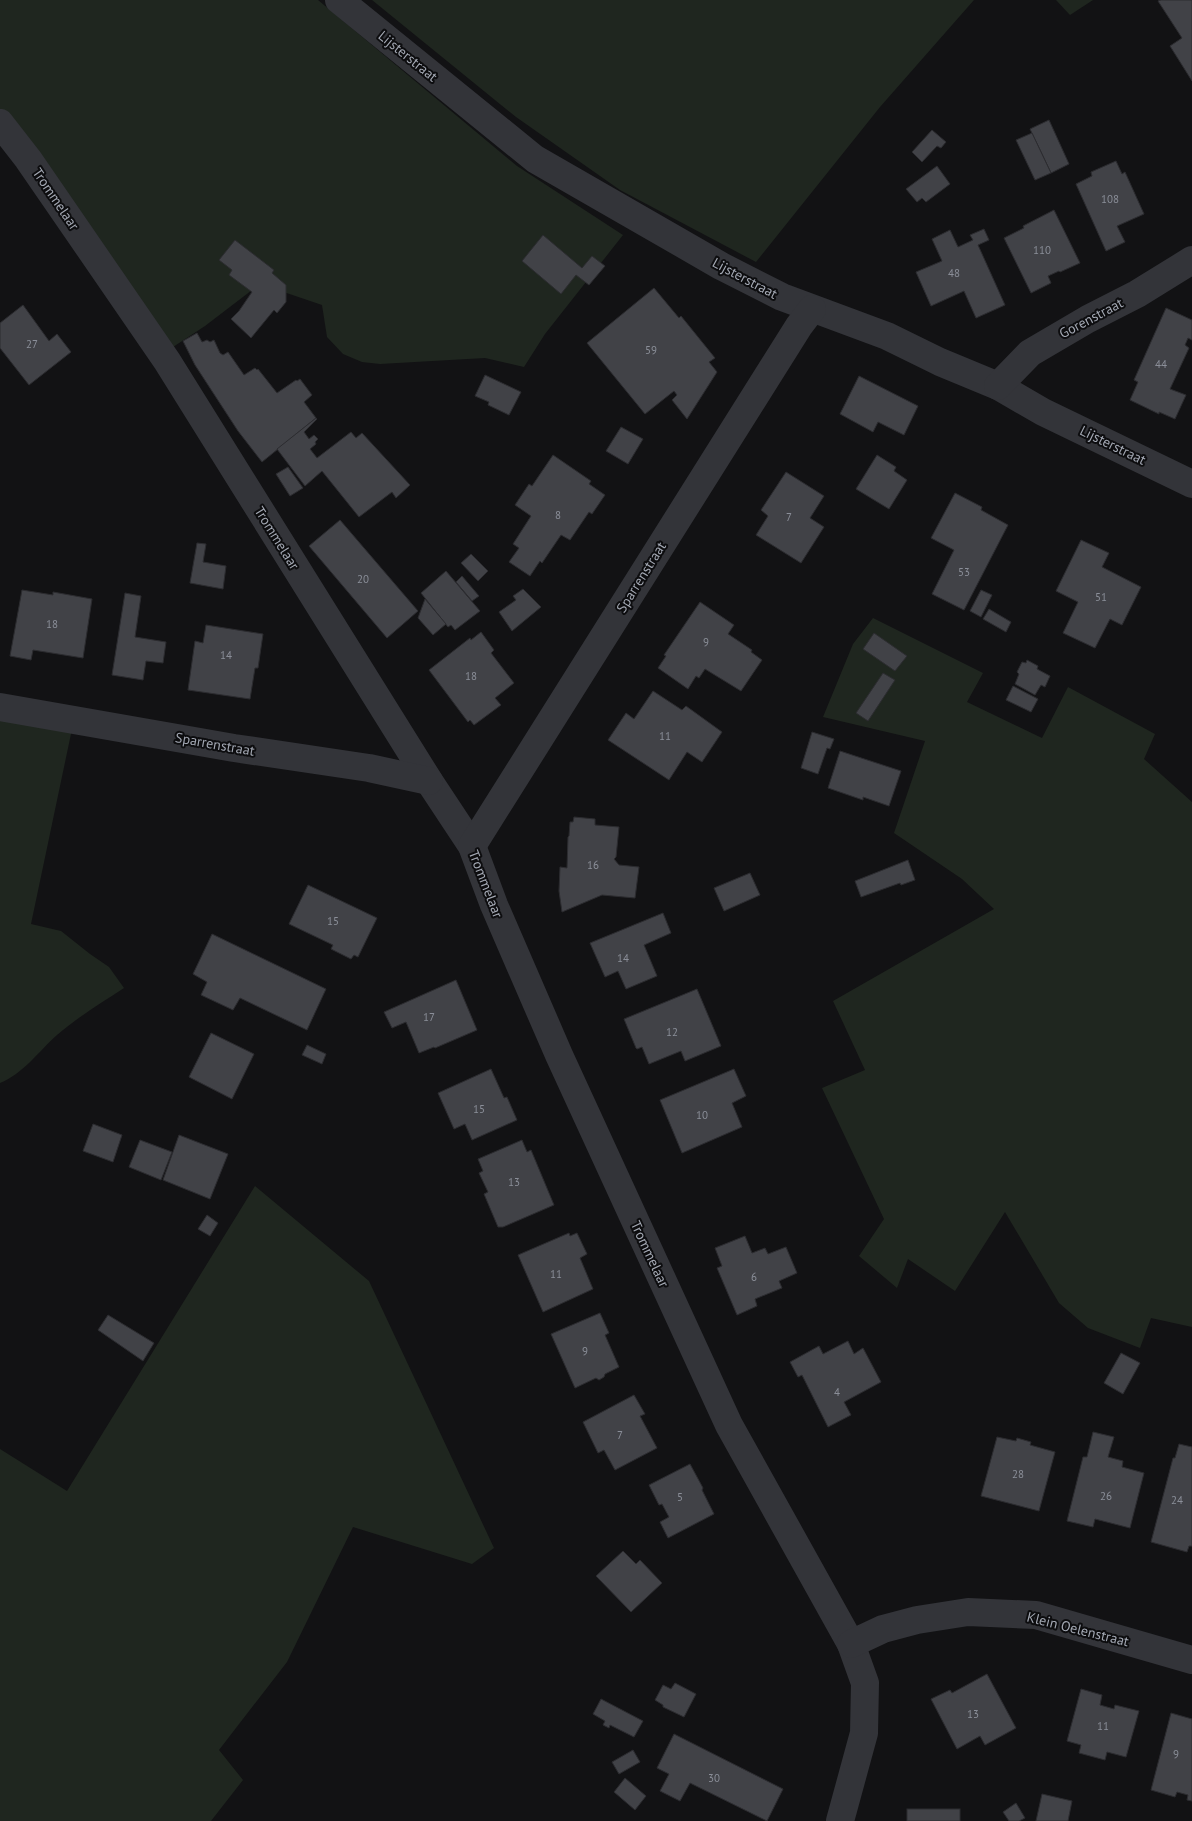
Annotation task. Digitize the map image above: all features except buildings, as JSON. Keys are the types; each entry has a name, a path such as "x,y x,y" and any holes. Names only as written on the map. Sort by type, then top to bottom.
{"street":[{"name":"Lijsterstraat","path":"339,0 535,159 721,266 782,298 887,336 940,362 998,386 1043,412 1192,484"},
{"name":"Trommelaar","path":"0,123 28,159 166,361 429,781 472,846 494,905 559,1056 729,1425 851,1644"},
{"name":"Gorenstraat","path":"998,386 1030,353 1088,319 1137,294 1192,260"},
{"name":"Sparrenstraat","path":"472,846 788,342 812,309"},
{"name":"Sparrenstraat","path":"0,706 234,748 369,768 429,781"},
{"name":"Klein Oelenstraat","path":"851,1644 883,1629 968,1612 1036,1615 1192,1660"},
{"path":"840,1821 864,1733 865,1683 851,1644"}],"shaded area":[{"path":"0,0 318,0 517,166 623,235 545,334 524,367 485,358 380,364 362,362 343,354 327,337 322,305 260,284 205,326 170,349 0,110"},
{"path":"372,0 974,0 880,107 756,262 620,190 516,117"},
{"path":"1056,0 1093,0 1070,15"},
{"path":"873,618 983,673 967,702 1042,738 1068,687 1155,734 1144,759 1192,802 1192,1327 1151,1318 1140,1348 1088,1328 1059,1303 1005,1212 955,1291 908,1259 897,1288 859,1256 884,1219 822,1088 865,1070 833,1001 994,909 962,879 894,833 925,741 823,717 853,644"},
{"path":"0,717 72,729 31,924 61,931 109,967 124,988 73,1022 16,1074 0,1083"},
{"path":"255,1186 369,1281 494,1548 472,1564 353,1527 287,1662 219,1750 243,1780 211,1821 0,1821 0,1449 67,1491"}]}
